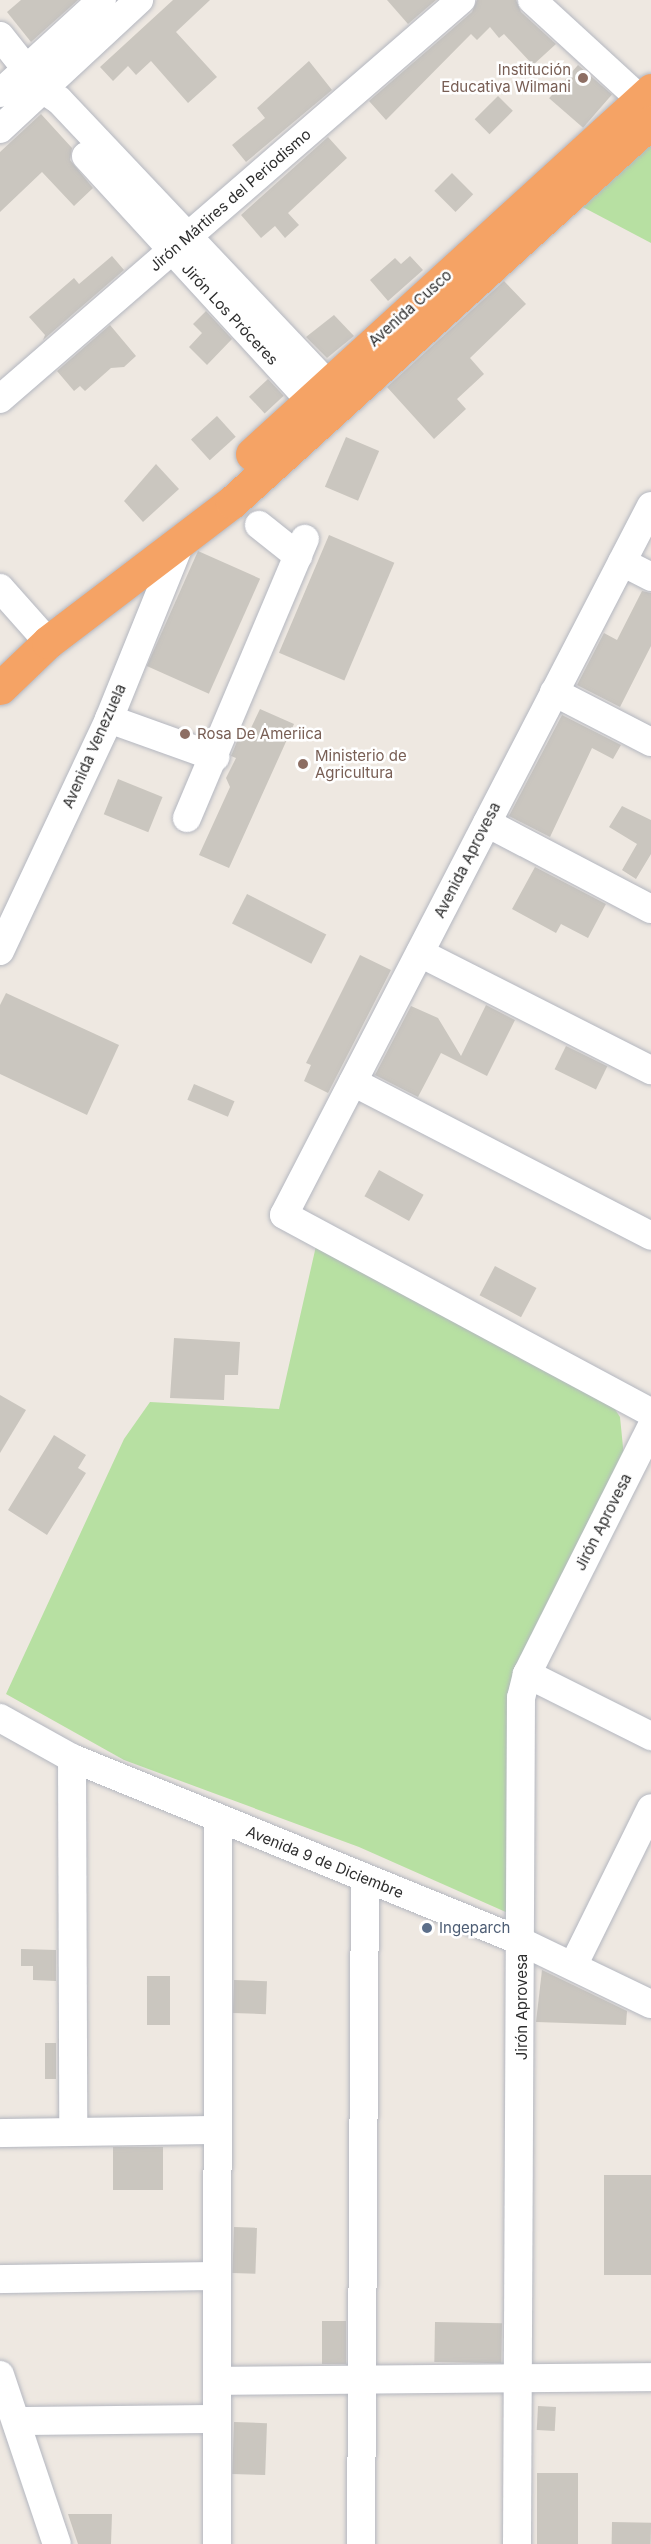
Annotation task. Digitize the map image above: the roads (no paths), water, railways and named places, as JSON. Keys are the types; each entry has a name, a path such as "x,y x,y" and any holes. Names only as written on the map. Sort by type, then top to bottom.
{"highway":[{"name":"Avenida Cusco","path":"182,538 205,500 318,391 648,105"},
{"name":"Avenida Cusco","path":"0,688 48,642 232,502 648,105"}],"street":[{"path":"0,129 35,78 102,0"},
{"path":"0,93 35,78 139,0"},
{"name":"Jirón Mártires del Periodismo","path":"0,399 461,0"},
{"path":"532,0 648,105"},
{"name":"Jirón Los Próceres","path":"0,36 35,78 59,100 180,243 318,391"},
{"name":"Avenida Aprovesa","path":"651,506 284,1215 651,1413"},
{"path":"187,818 215,757 302,548 259,525"},
{"name":"Avenida Venezuela","path":"0,951 109,720 182,538"},
{"path":"622,562 651,577"},
{"path":"0,588 48,642"},
{"path":"554,692 651,742"},
{"path":"109,720 215,757"},
{"path":"487,823 651,909"},
{"path":"420,953 651,1070"},
{"path":"353,1082 651,1236"},
{"name":"Jirón Aprovesa","path":"517,2544 522,1942 521,1698 527,1674 651,1427"},
{"path":"527,1674 651,1736"},
{"name":"Avenida 9 de Diciembre","path":"0,1718 72,1758 522,1942 651,2004"},
{"path":"72,1758 73,2130"},
{"path":"573,1966 651,1808"},
{"path":"217,2544 215,2130 218,1819"},
{"path":"361,2544 360,2379 365,1878"},
{"path":"0,2133 73,2130 215,2130"},
{"path":"0,2279 217,2276"},
{"path":"0,2375 57,2544"},
{"path":"218,2381 651,2377"},
{"path":"17,2421 216,2419"}],"place":[{"name":"Institución Educativa Wilmani","path":"583,78"},
{"name":"Rosa De Ameriica","path":"185,734"},
{"name":"Ministerio de Agricultura","path":"303,764"},
{"name":"Ingeparch","path":"427,1928"}]}
